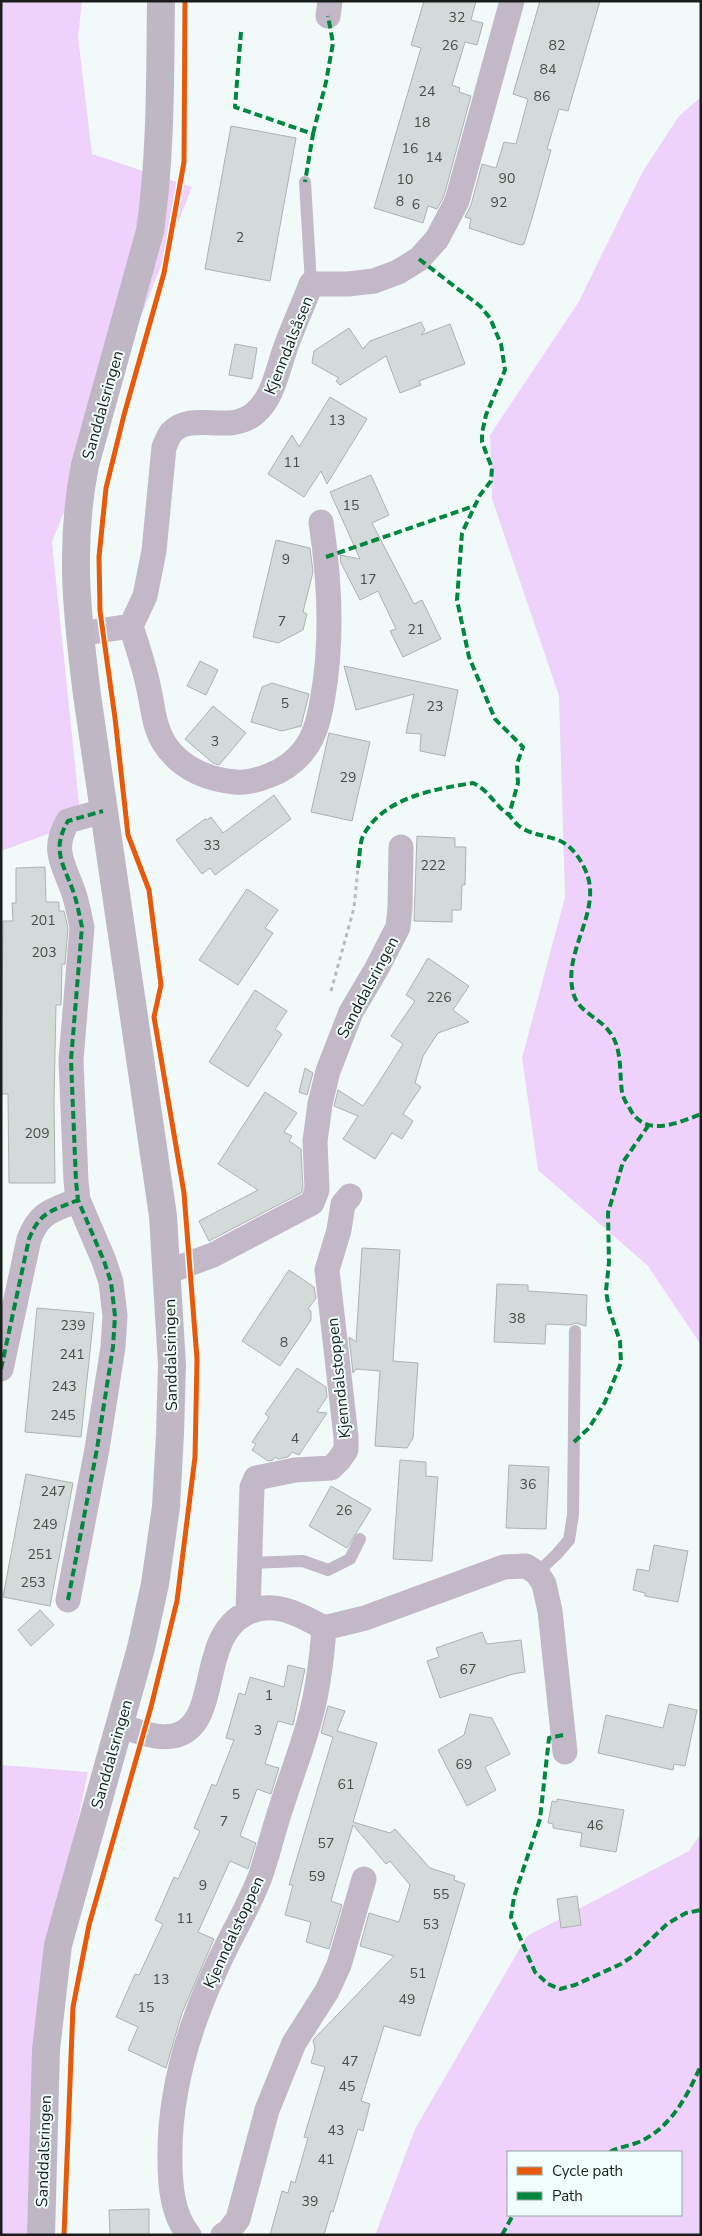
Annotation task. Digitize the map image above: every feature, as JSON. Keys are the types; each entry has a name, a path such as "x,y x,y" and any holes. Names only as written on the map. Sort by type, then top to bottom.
{"main road":[{"name":"Sanddalsringen","path":"41,2235 46,2050 58,1945 141,1648 156,1584 166,1507 172,1365 163,1216 79,634 75,556 79,499 102,403 150,231 156,192 159,145 161,1"}],"street":[{"name":"Kjenndalsåsen","path":"131,626 145,596 154,551 164,447 171,433 184,424 199,422 227,425 240,422 254,414 265,402 274,384 287,343 312,284 348,284 374,281 390,275 419,259 437,239 449,220 457,201 512,1"},
{"path":"79,634 131,626 148,684 156,724 164,742 174,756 200,774 217,780 239,782 258,780 278,772 293,762 305,749 315,730 326,678 330,626 329,584 321,522"},
{"path":"68,1600 97,1449 116,1316 111,1282 78,1200 71,1060 82,927 78,905 60,860 59,847 62,833 68,822 104,811"},
{"name":"Sanddalsringen","path":"167,1272 213,1255 312,1203 317,1190 315,1141 320,1104 328,1071 350,1012 377,968 398,927 400,908 400,847"},
{"name":"Kjenndalstoppen","path":"248,1612 252,1487 256,1478 294,1470 331,1468 346,1450 327,1270 339,1230 343,1204 350,1196"},
{"path":"1,1369 29,1239 36,1223 48,1212 78,1200"},
{"path":"120,1726 167,1737 180,1734 194,1724 207,1689 219,1643 231,1626 254,1609 284,1608 324,1628 365,1618 504,1567 526,1566 537,1573 544,1584 550,1611 565,1752"},
{"name":"Kjenndalstoppen","path":"184,2232 174,2203 170,2172 173,2100 182,2058 197,2013 214,1972 241,1922 260,1876 312,1712 320,1671 324,1628"},
{"path":"222,2235 228,2232 238,2219 266,2110 294,2043 328,1991 339,1965 364,1880"}],"lane":[{"path":"305,182 312,284"},
{"path":"537,1573 569,1540 573,1506 575,1331"},
{"path":"249,1563 303,1561 328,1570 350,1559 360,1539"}],"path":[{"path":"329,1000 354,908 358,868"}],"shaded area":[{"path":"1,1 82,1 78,37 92,154 192,187 52,542 81,822 1,851"},
{"path":"701,97 701,1345 648,1266 538,1170 522,1058 565,897 559,696 492,499 490,435 578,303 643,171 679,116"},
{"path":"1,1765 88,1772 40,2001 27,2235 1,2235"},
{"path":"701,1833 701,2235 380,2235 376,2233 415,2129 527,1936 689,1851"}],"building":[{"path":"424,1 476,1 471,20 483,23 477,45 465,42 452,85 460,88 459,92 471,96 444,196 437,209 428,206 423,223 374,208 421,48 411,45"},
{"path":"540,1 600,1 568,111 559,109 547,149 551,150 532,218 524,244 520,245 469,228 471,219 465,217 471,205 482,164 496,168 504,142 516,144 528,99 513,94"},
{"path":"231,126 296,138 270,281 205,269"},
{"path":"421,322 425,330 421,335 450,324 465,364 419,381 421,385 400,393 386,356 340,385 336,381 339,378 312,363 314,351 349,328 363,349 370,341"},
{"path":"235,344 257,348 252,379 229,375"},
{"path":"330,397 367,419 327,484 321,471 304,497 268,474 292,435 299,447"},
{"path":"371,475 389,515 372,523 414,604 422,600 441,639 403,657 390,631 396,629 378,591 360,600 341,563 340,555 360,559 330,492"},
{"path":"276,540 310,548 313,572 303,612 307,614 303,630 278,643 253,637"},
{"path":"200,661 218,670 206,695 187,686"},
{"path":"344,666 458,690 445,756 420,751 421,734 406,733 414,694 356,710"},
{"path":"272,683 309,694 301,726 282,731 251,722 262,687"},
{"path":"213,706 246,733 219,765 213,763 185,739"},
{"path":"329,733 370,742 352,821 311,812"},
{"path":"274,795 291,819 215,875 210,868 202,874 176,840 205,819 207,820 211,817 223,833"},
{"path":"417,836 455,838 455,847 466,847 465,885 462,885 461,910 452,910 452,922 414,921"},
{"path":"45,867 46,902 59,902 59,911 64,911 68,928 65,964 62,964 61,1005 56,1005 55,1183 9,1183 8,1094 1,1094 3,921 13,921 12,903 16,903 16,868"},
{"path":"247,889 278,910 265,928 273,933 238,985 199,960"},
{"path":"428,958 469,986 453,1010 469,1022 438,1033 423,1056 415,1083 421,1087 403,1114 413,1121 402,1139 392,1133 375,1159 343,1139 358,1116 334,1106 338,1090 363,1106 376,1087 403,1044 391,1036 415,1001 406,995"},
{"path":"255,990 287,1011 275,1029 282,1034 248,1087 209,1062"},
{"path":"305,1068 313,1073 307,1095 299,1092"},
{"path":"265,1092 297,1113 284,1132 292,1136 289,1141 301,1149 303,1188 301,1193 209,1241 199,1221 258,1190 218,1164"},
{"path":"362,1248 400,1250 393,1361 418,1363 413,1438 407,1448 375,1446 380,1371 356,1369 353,1373 349,1337 356,1342"},
{"path":"289,1270 314,1287 316,1298 308,1309 311,1311 311,1320 280,1366 242,1341"},
{"path":"497,1284 528,1285 528,1291 587,1295 586,1326 576,1323 570,1325 546,1324 545,1344 494,1342"},
{"path":"37,1308 94,1313 81,1437 25,1432"},
{"path":"297,1368 326,1387 327,1397 317,1412 327,1413 299,1455 292,1452 288,1457 278,1459 275,1457 273,1460 268,1461 252,1450 256,1444 252,1442 269,1417 265,1414"},
{"path":"400,1460 426,1462 426,1476 438,1477 432,1561 393,1559"},
{"path":"509,1465 549,1467 546,1529 506,1528"},
{"path":"26,1474 73,1483 50,1606 3,1597"},
{"path":"331,1486 371,1509 347,1548 309,1526"},
{"path":"654,1545 688,1551 678,1602 645,1596 645,1593 633,1590 637,1569 649,1571"},
{"path":"40,1610 54,1625 31,1646 18,1630"},
{"path":"482,1632 487,1644 521,1640 525,1672 513,1674 440,1698 427,1661 439,1657 436,1648"},
{"path":"288,1665 305,1669 293,1725 278,1721 265,1764 279,1768 271,1794 257,1789 240,1836 256,1843 248,1869 230,1861 198,1932 214,1939 182,2013 166,2068 128,2050 138,2027 116,2017 135,1974 139,1975 163,1924 155,1920 174,1877 178,1879 200,1831 194,1828 212,1784 216,1786 234,1740 226,1738 239,1693 245,1695 250,1677 284,1687"},
{"path":"669,1704 697,1710 685,1766 674,1764 673,1770 598,1753 606,1715 663,1728"},
{"path":"328,1706 345,1711 337,1731 377,1743 353,1822 390,1833 395,1829 430,1868 455,1876 454,1880 465,1884 420,2036 384,2026 361,2101 370,2104 363,2131 358,2129 333,2212 331,2211 324,2235 270,2235 282,2191 288,2193 291,2181 295,2183 308,2138 304,2137 325,2067 311,2063 315,2049 313,2040 394,1956 360,1946 369,1913 399,1922 410,1885 390,1861 386,1864 353,1825 331,1901 342,1905 329,1949 306,1942 311,1922 285,1915 293,1885 289,1885 333,1737 321,1733"},
{"path":"470,1714 492,1718 510,1754 485,1767 496,1790 467,1806 438,1750 464,1735"},
{"path":"557,1799 624,1810 616,1852 580,1846 582,1833 553,1828 553,1824 548,1823 552,1801 557,1802"},
{"path":"577,1896 581,1925 561,1928 557,1899"},
{"path":"149,2209 149,2235 110,2235 109,2210"}],"marked path":[{"path":"313,134 326,82 333,43 328,16"},
{"path":"241,32 235,107 313,134 305,182"},
{"path":"419,259 480,306 490,318 501,344 505,370 486,415 482,433 482,442 492,468 491,481 480,495 462,533 457,600 469,657 495,719 523,747 517,764 518,783 509,815 524,829 563,842 579,859 587,874 590,889 589,903 573,962 571,977 573,992 575,999 583,1009 604,1025 613,1037 620,1060 623,1094 630,1109 636,1118 653,1126 672,1124 701,1114"},
{"path":"326,557 474,506"},
{"path":"358,868 362,837 373,821 385,811 412,797 443,788 473,783 484,790 509,815"},
{"path":"68,1600 97,1449 113,1347 115,1316 111,1282 78,1200 71,1060 82,927 75,898 60,855 60,839 68,821 103,811"},
{"path":"574,1442 589,1428 605,1402 621,1363 620,1341 609,1309 606,1291 609,1262 608,1213 623,1162 648,1126"},
{"path":"1,1369 29,1239 33,1230 42,1217 78,1200"},
{"path":"563,1735 549,1738 540,1819 514,1897 511,1917 535,1972 548,1984 560,1989 575,1985 621,1964 636,1954 667,1924 686,1913 701,1910"},
{"path":"612,2151 639,2142 660,2128 677,2110 701,2065"},
{"path":"502,2235 512,2216"}],"cycle path":[{"path":"64,2235 73,2007 89,1925 151,1707 177,1601 195,1457 197,1359 184,1193 154,1017 161,985 149,890 128,835 115,718 100,611 99,557 106,488 124,415 164,273 184,162 185,1"}]}
